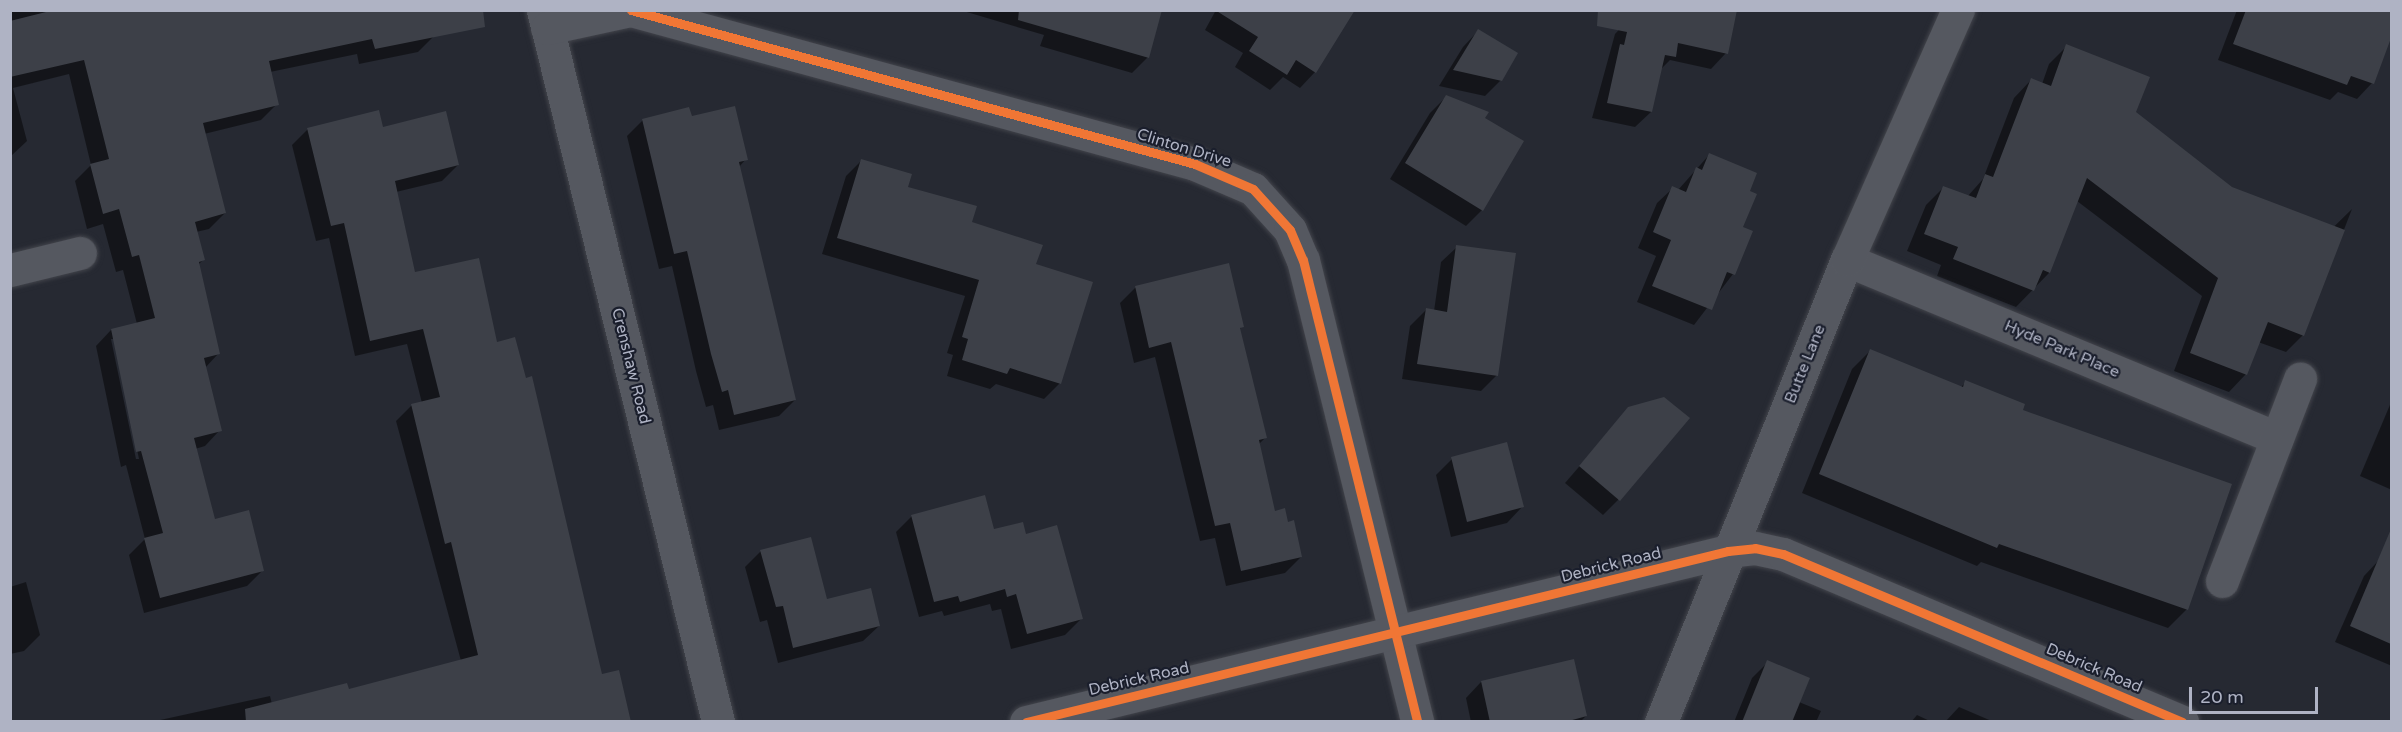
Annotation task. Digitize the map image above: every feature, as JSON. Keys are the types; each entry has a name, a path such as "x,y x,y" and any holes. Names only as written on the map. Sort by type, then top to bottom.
{"street":[{"name":"Clinton Drive","path":"545,19 630,10 1195,164 1253,189 1290,230 1303,260 1417,722"},
{"name":"Butte Lane","path":"1661,722 1847,260 1958,10"},
{"name":"Crenshaw Road","path":"545,19 718,722"},
{"path":"10,270 80,253"},
{"name":"Hyde Park Place","path":"1847,260 2277,438"},
{"path":"2223,581 2300,379"},
{"name":"Debrick Road","path":"1026,722 1395,634 1728,551 1755,548 1783,554 2182,722"}],"building":[{"path":"54,10 483,10 485,27 375,49 372,39 269,61 279,105 203,123 226,213 195,222 205,260 199,262 220,354 204,358 222,431 194,438 215,519 249,510 264,571 160,598 144,538 163,533 141,451 136,452 111,329 155,318 139,255 132,257 119,209 103,214 90,164 109,159 84,60 10,77 10,21"},
{"path":"1019,10 1162,10 1149,58 1018,20"},
{"path":"1215,10 1355,10 1316,73 1296,60 1287,75 1249,51 1258,37"},
{"path":"1598,10 1737,10 1728,54 1678,43 1676,57 1665,55 1652,112 1607,103 1620,44 1624,45 1627,32 1597,26"},
{"path":"2246,10 2391,10 2391,38 2374,84 2351,76 2347,85 2233,44"},
{"path":"1478,29 1518,53 1502,81 1453,70"},
{"path":"2066,44 2150,77 2136,112 2232,187 2345,230 2304,336 2268,322 2247,375 2190,353 2218,278 2087,178 2050,273 2043,270 2034,291 1953,259 1958,247 1924,234 1943,186 1976,198 1985,174 1993,177 2031,78 2051,86"},
{"path":"1446,95 1489,112 1485,118 1524,141 1483,211 1405,163"},
{"path":"735,106 748,160 739,162 796,400 734,415 728,390 722,392 711,354 687,251 674,254 642,119 689,107 692,116"},
{"path":"379,110 383,127 446,111 459,165 395,181 415,272 479,258 497,342 515,337 526,378 532,376 602,674 619,670 631,722 246,722 245,709 347,683 349,689 478,655 451,542 445,544 411,404 440,397 423,329 370,341 344,223 331,226 307,128"},
{"path":"1709,153 1757,173 1750,191 1757,194 1743,227 1753,231 1735,275 1727,272 1712,310 1652,286 1671,240 1653,232 1672,186 1686,192 1696,167 1702,170"},
{"path":"861,159 912,174 908,187 977,206 972,222 1043,245 1036,264 1093,282 1061,384 1010,368 1007,374 962,360 968,339 962,337 979,280 837,238"},
{"path":"1456,245 1516,253 1498,376 1417,364 1426,308 1447,312"},
{"path":"1229,263 1244,327 1240,328 1267,438 1259,440 1275,511 1285,508 1288,522 1294,520 1302,557 1241,571 1230,523 1215,526 1171,342 1149,348 1135,286"},
{"path":"1870,349 1963,387 1965,380 2025,404 2023,410 2232,484 2188,610 1999,544 1997,548 1819,474"},
{"path":"1664,397 1690,418 1620,501 1579,466 1628,407"},
{"path":"1507,442 1524,507 1467,522 1451,457"},
{"path":"985,495 994,529 1023,522 1026,534 1057,525 1083,619 1027,634 1016,594 1007,597 1005,589 960,602 958,596 934,602 911,515"},
{"path":"2391,529 2391,644 2350,626"},
{"path":"811,537 827,599 871,588 880,626 793,648 783,606 776,607 760,550"},
{"path":"1574,659 1587,716 1565,722 1490,722 1481,681"},
{"path":"1767,660 1810,678 1792,722 1742,722"}],"cycle path":[{"path":"631,10 1195,164 1253,189 1290,230 1303,260 1417,722"},
{"path":"1026,722 1728,551 1755,548 1783,554 2182,722"}]}
